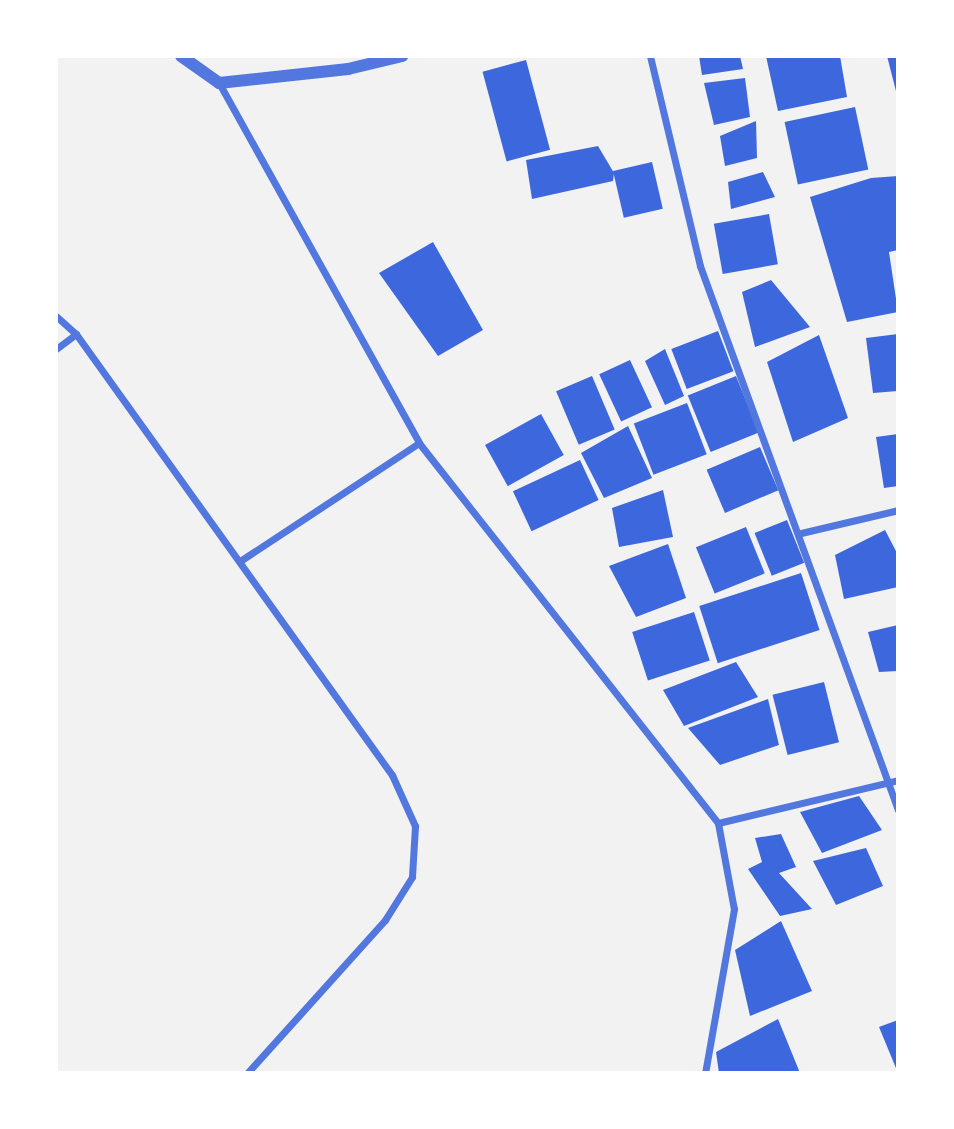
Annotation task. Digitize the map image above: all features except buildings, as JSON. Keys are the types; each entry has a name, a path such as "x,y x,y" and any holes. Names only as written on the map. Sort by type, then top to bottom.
{"street":[{"path":"181,56 219,83 419,443 718,823 734,909 705,1073"},
{"path":"219,83 348,69 402,56"},
{"path":"650,56 700,266 801,533 898,810"},
{"path":"56,316 76,334 392,775 415,826 412,877 385,920 247,1073"},
{"path":"56,349 76,334"},
{"path":"240,561 419,443"},
{"path":"801,533 898,510"},
{"path":"718,823 898,780"}]}
